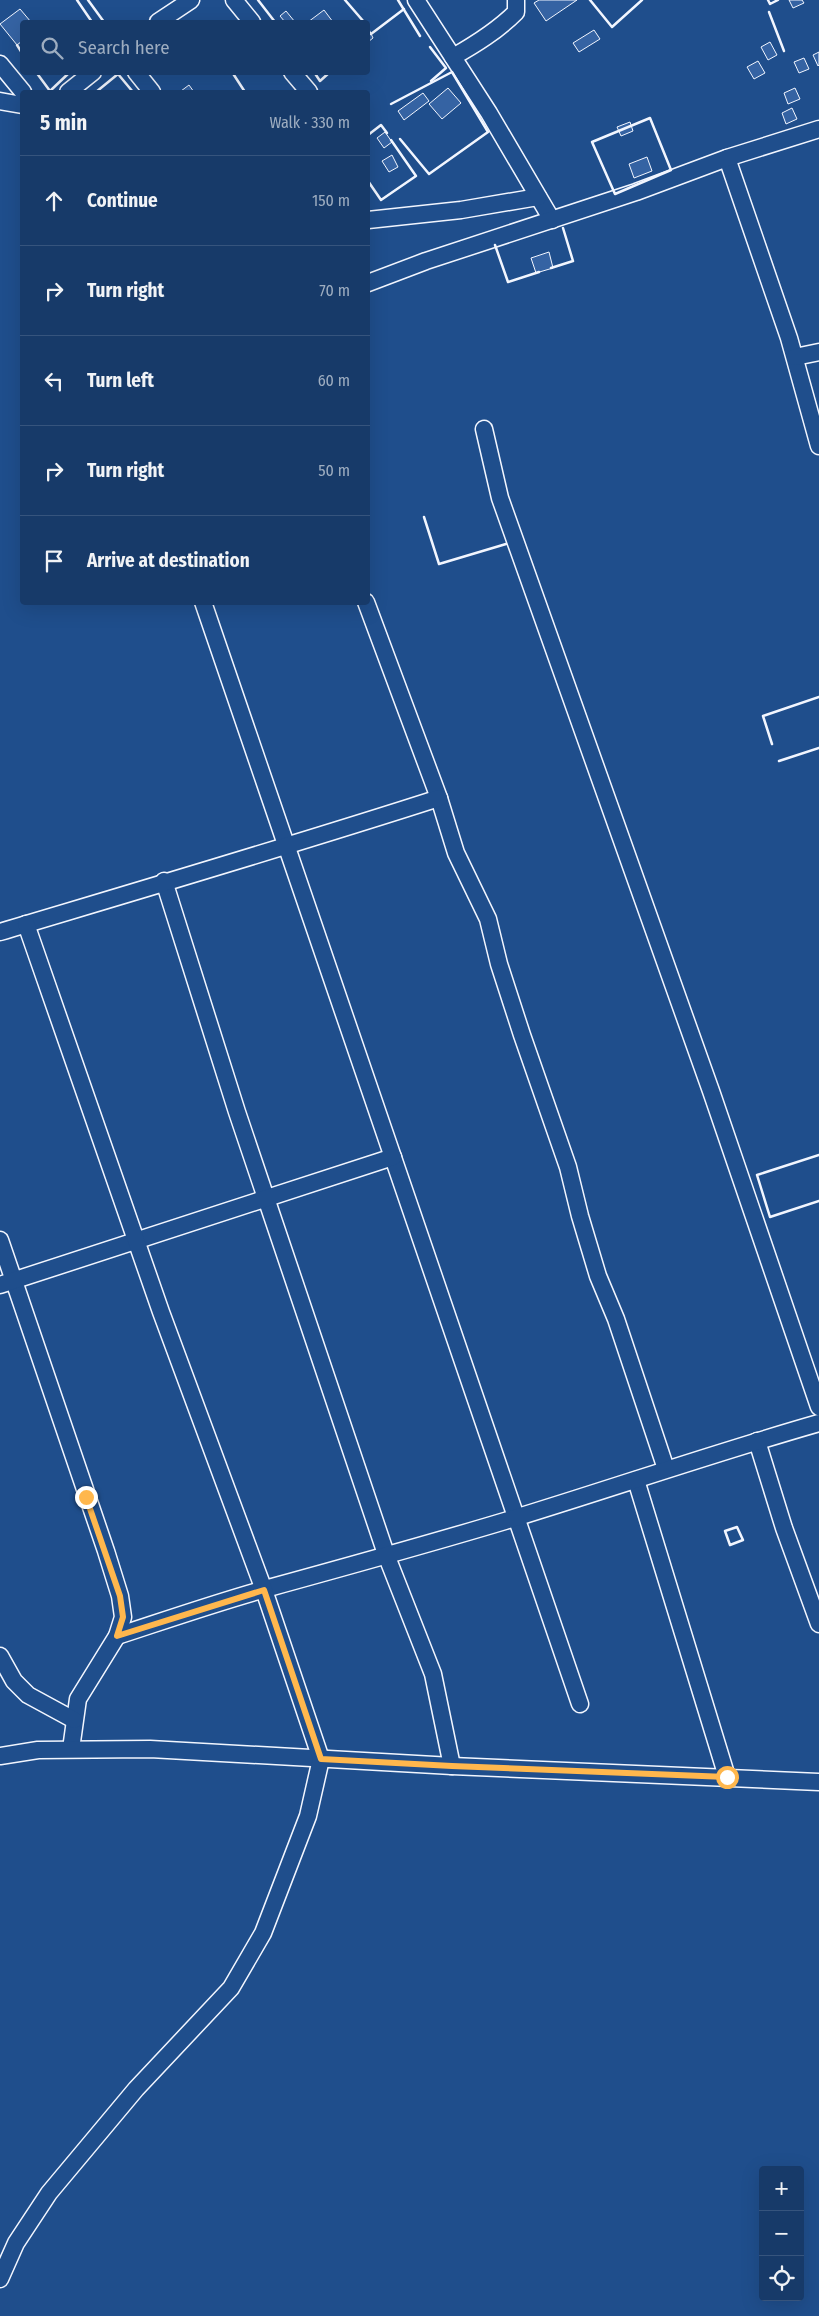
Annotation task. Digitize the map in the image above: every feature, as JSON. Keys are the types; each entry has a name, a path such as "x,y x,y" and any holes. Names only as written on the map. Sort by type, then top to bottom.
{"street":[{"path":"161,20 191,0"},
{"path":"234,0 250,20"},
{"path":"416,0 453,57 552,220"},
{"path":"453,57 488,37 501,27 516,12 516,0"},
{"path":"0,64 21,90"},
{"path":"70,90 88,75"},
{"path":"138,75 150,90"},
{"path":"295,75 307,90"},
{"path":"0,101 20,106"},
{"path":"370,282 426,261 636,192 727,158 819,129"},
{"path":"727,158 795,357 819,446"},
{"path":"370,220 461,210 538,197"},
{"path":"795,357 819,352"},
{"path":"484,429 489,458 510,526 708,1081 819,1408"},
{"path":"203,605 580,1704"},
{"path":"367,605 439,798 456,853 488,919 499,964 568,1167 596,1267 622,1337 666,1469"},
{"path":"0,932 286,847 439,798"},
{"path":"164,882 267,1199 388,1557 434,1674 452,1766"},
{"path":"0,2279 16,2243 49,2192 136,2089 231,1988 263,1933 308,1816 321,1759 264,1590 137,1242 26,924"},
{"path":"7,1283 393,1157"},
{"path":"0,1240 7,1283 120,1596 123,1617 117,1636 78,1699 71,1749"},
{"path":"117,1636 264,1590 388,1557 516,1518 757,1440 819,1422"},
{"path":"757,1440 784,1528 819,1624"},
{"path":"636,1480 727,1777"},
{"path":"0,1656 14,1681 28,1695 74,1720"},
{"path":"0,1756 38,1750 150,1748 452,1766 819,1782"}],"building":[{"path":"539,0 577,0 546,21 534,3"},
{"path":"789,0 802,0 804,3 793,8"},
{"path":"20,9 29,20 20,20 20,43 17,45 0,24"},
{"path":"324,10 332,20 311,20"},
{"path":"286,11 293,20 283,20 280,16"},
{"path":"594,30 600,39 579,52 573,43"},
{"path":"770,42 777,55 768,60 761,47"},
{"path":"819,52 819,65 818,66 813,55"},
{"path":"804,58 809,69 799,73 794,62"},
{"path":"758,61 765,73 754,79 747,67"},
{"path":"189,85 193,90 182,90"},
{"path":"448,88 461,103 442,119 429,104"},
{"path":"795,88 800,99 788,104 784,93"},
{"path":"423,93 429,101 404,120 398,111"},
{"path":"792,108 797,119 786,124 782,113"},
{"path":"630,122 633,131 621,136 617,127"},
{"path":"385,132 392,142 384,148 377,138"},
{"path":"392,155 398,167 389,172 382,161"},
{"path":"647,157 652,171 634,178 629,164"},
{"path":"549,252 553,268 536,273 531,258"}],"wall":[{"path":"77,0 91,20"},
{"path":"88,0 103,20"},
{"path":"258,0 273,20"},
{"path":"345,0 362,20"},
{"path":"398,0 420,36"},
{"path":"590,0 612,27 642,0"},
{"path":"768,0 770,4 778,0"},
{"path":"371,34 404,9"},
{"path":"769,12 784,51"},
{"path":"17,45 20,50"},
{"path":"430,47 446,68 431,81"},
{"path":"391,104 452,72 488,132 429,174 400,139"},
{"path":"38,75 49,90"},
{"path":"51,90 67,75"},
{"path":"98,90 117,75"},
{"path":"119,75 131,90"},
{"path":"234,75 244,90"},
{"path":"316,75 320,81 327,75"},
{"path":"650,118 671,170 615,194 592,142 650,118"},
{"path":"370,133 381,125 387,133"},
{"path":"370,184 381,200 416,176 391,140"},
{"path":"551,268 573,261 563,228"},
{"path":"495,245 508,282 539,272"},
{"path":"424,517 439,564 506,544"},
{"path":"772,744 763,716 819,697"},
{"path":"779,761 819,748"},
{"path":"819,1155 757,1175 770,1217 819,1201"},
{"path":"737,1527 743,1540 730,1545 725,1531 737,1527"}],"route":[{"path":"86,1497 120,1596 123,1617 117,1636 264,1590 321,1759 727,1777"}]}
